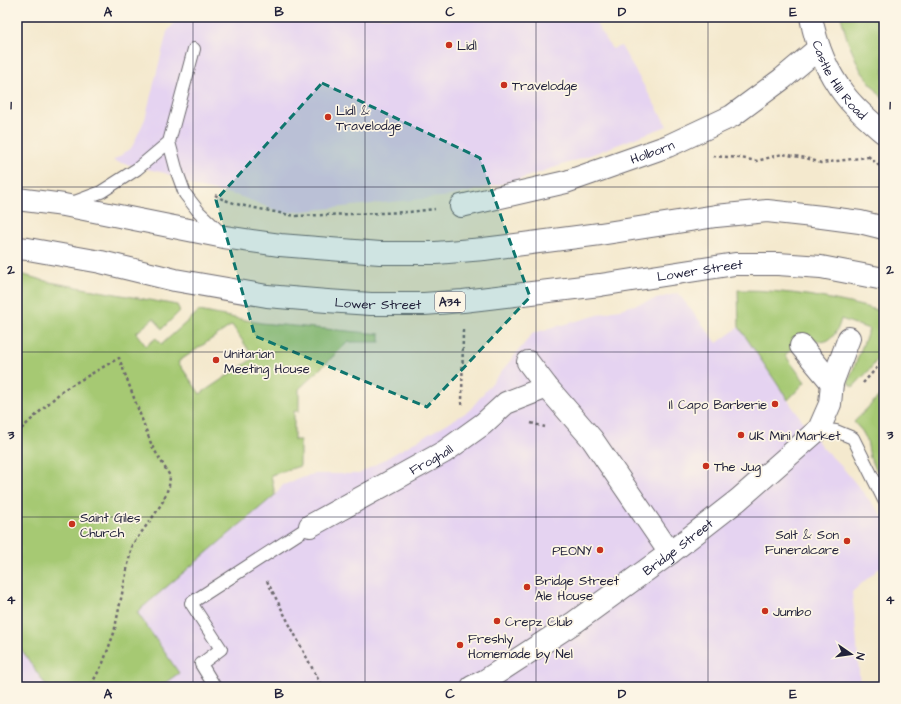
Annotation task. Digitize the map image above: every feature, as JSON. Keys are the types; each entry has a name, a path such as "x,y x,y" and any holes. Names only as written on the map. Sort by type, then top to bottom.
{"main road":[{"name":"Castle Hill Road","path":"811,17 819,48 831,73 844,94 863,115 884,134"},
{"name":"Holborn","path":"461,206 566,182 668,146 732,116 782,79 819,48"},
{"path":"17,199 64,205 224,237 280,245 380,254 436,253 484,249 600,234 716,216 767,211 860,222 884,228"},
{"name":"Lower Street","path":"17,248 101,262 175,280 267,296 371,304 424,304 463,301 600,285 735,264 778,264 822,267 884,279"},
{"name":"Bridge Street","path":"480,685 574,622 670,553 738,500 819,429 830,404 832,383 849,338"},
{"path":"801,346 832,383"},
{"path":"528,362 547,387 592,439 670,553"},
{"name":"Froghall","path":"310,526 444,452 484,424 506,403 547,387"}],"lane":[{"path":"194,49 169,142 185,194 198,212 224,237"},
{"path":"64,205 101,192 137,169 169,142"},
{"path":"819,429 836,431 853,438 884,500"},
{"path":"215,687 201,664 221,649 191,603 310,526"}],"path":[{"path":"712,156 758,161 782,154 821,162 868,157"},
{"path":"177,172 222,199 240,205 296,216 409,212 461,206"},
{"path":"462,440 463,301"},
{"path":"17,433 63,390 119,358 152,446 170,476 169,486 163,501 132,545 114,632 103,664 90,687"},
{"path":"529,423 552,429"},
{"path":"17,428 21,429"},
{"path":"256,560 322,687"}],"highlighted area":[{"path":"322,83 480,158 530,297 427,407 255,336 216,200"}],"shaded area":[{"name":"Lidl & Travelodge","path":"180,17 592,17 612,49 621,46 667,126 577,160 514,181 451,196 283,213 239,196 196,187 165,173 113,161 132,147 145,119 167,32"},
{"path":"678,293 717,343 739,327 791,405 822,447 843,468 884,518 884,564 852,592 860,687 159,687 179,673 137,612 275,495 283,485 313,474 359,474 469,411 533,333"},
{"path":"17,643 38,674 47,687 17,687"}],"green space":[{"path":"841,17 884,17 884,100 861,71 848,42"},
{"path":"17,273 49,282 177,305 180,311 162,329 154,318 136,333 146,346 156,338 162,344 199,311 261,323 380,334 380,342 348,342 299,389 299,411 294,411 294,440 300,440 300,466 271,475 275,495 137,612 179,673 159,687 47,687 17,643","holes":["232,325 254,358 200,394 178,362"]},
{"path":"738,290 794,293 830,299 884,312 883,338 879,356 871,368 853,387 848,383 869,329 841,319 836,332 829,340 819,342 806,336 785,355 805,382 788,400 739,327"},
{"path":"884,391 884,484 870,458 867,440 862,431 854,422"}],"place":[{"name":"Lidl","path":"449,45"},
{"name":"Travelodge","path":"504,85"},
{"name":"Lidl & Travelodge","path":"328,117"},
{"name":"Unitarian Meeting House","path":"216,360"},
{"name":"Il Capo Barberie","path":"775,404"},
{"name":"UK Mini Market","path":"741,435"},
{"name":"The Jug","path":"706,466"},
{"name":"Saint Giles Church","path":"72,524"},
{"name":"Salt & Son Funeralcare","path":"847,541"},
{"name":"PEONY","path":"600,550"},
{"name":"Bridge Street Ale House","path":"527,587"},
{"name":"Jumbo","path":"765,611"},
{"name":"Crepz Club","path":"497,621"},
{"name":"Freshly Homemade by Nel","path":"460,645"}]}
